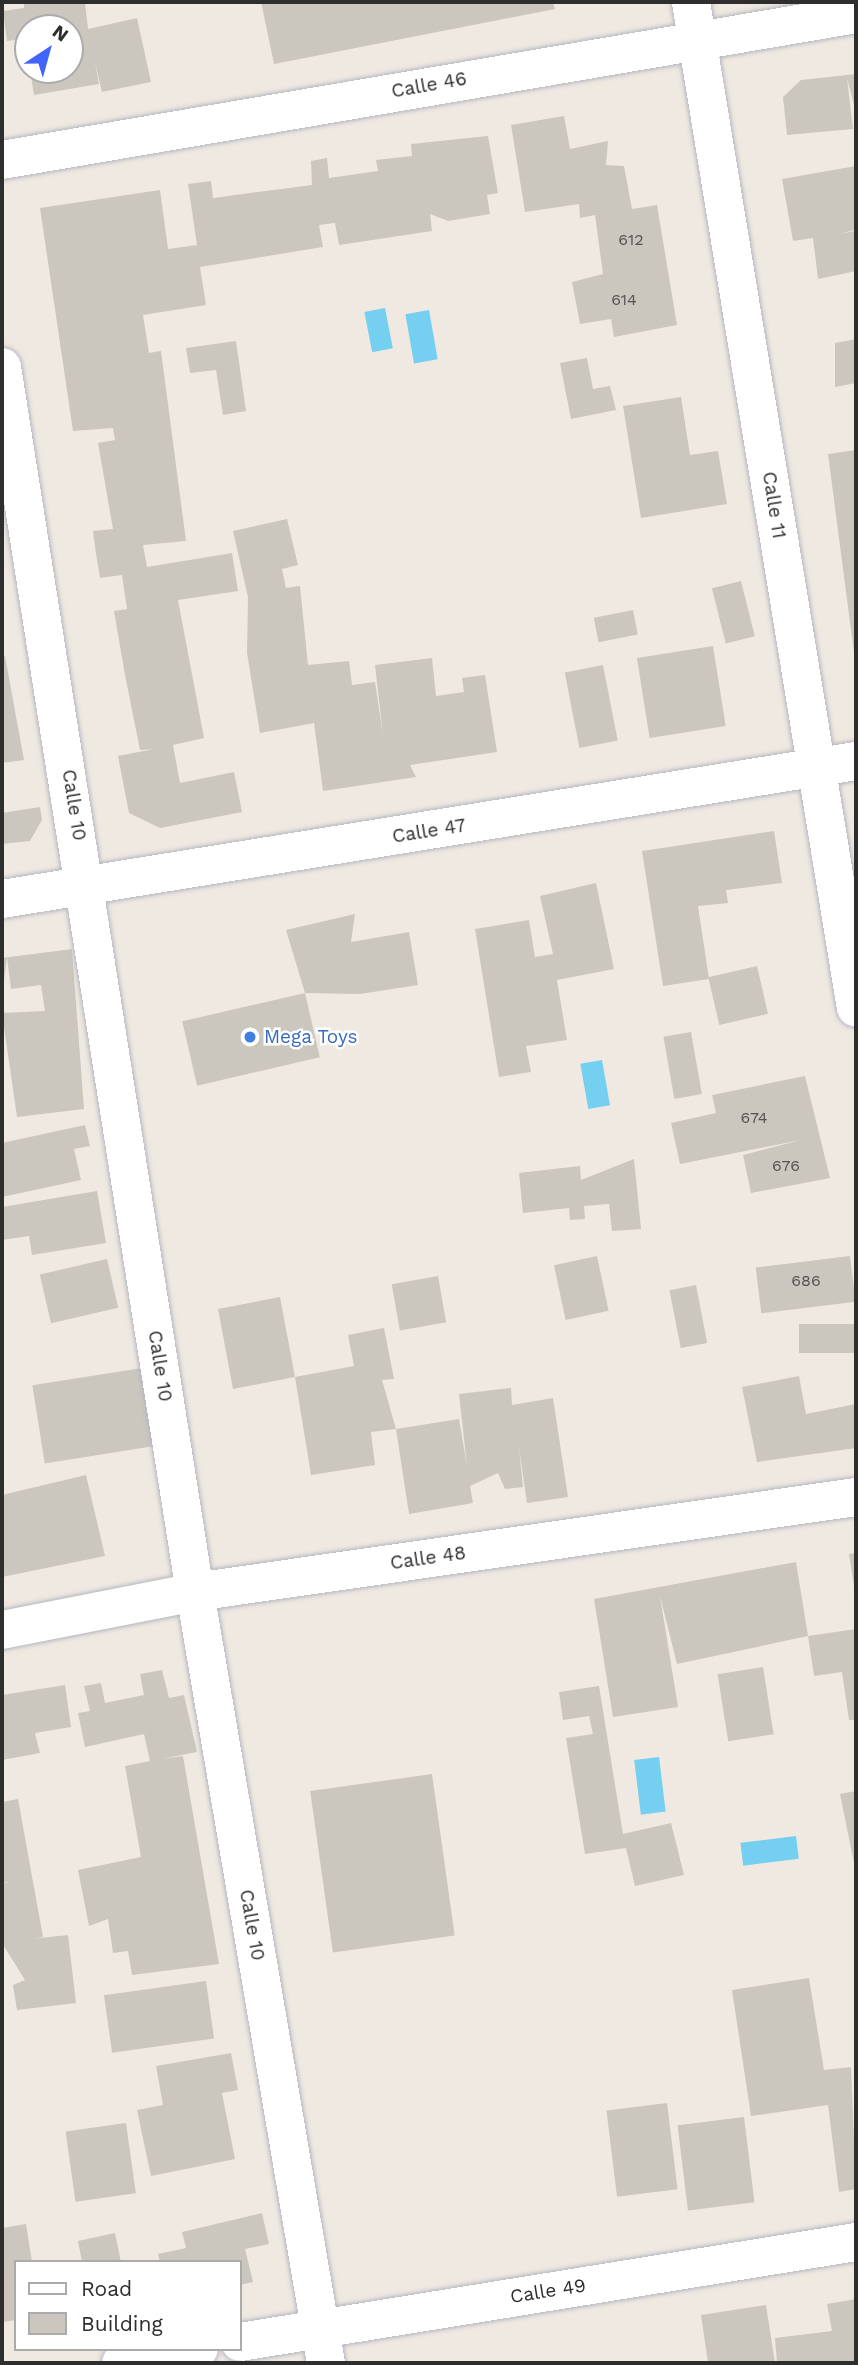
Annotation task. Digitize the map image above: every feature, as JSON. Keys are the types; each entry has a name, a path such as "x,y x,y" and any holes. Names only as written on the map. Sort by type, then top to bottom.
{"street":[{"name":"Calle 11","path":"691,2 856,1007"},
{"name":"Calle 46","path":"2,160 697,39 856,14"},
{"name":"Calle 10","path":"2,367 87,886 195,1592 323,2345"},
{"name":"Calle 47","path":"2,899 856,761"},
{"name":"Calle 48","path":"2,1630 195,1592 856,1497"},
{"name":"Calle 49","path":"242,2342 323,2345 856,2242"},
{"path":"121,2363 188,2351"}],"water":[{"path":"385,308 393,348 372,352 364,312"},
{"path":"429,310 438,359 414,363 405,314"},
{"path":"602,1060 610,1105 588,1109 580,1064"},
{"path":"659,1757 666,1812 641,1815 634,1760"},
{"path":"796,1836 799,1859 743,1866 740,1843"}],"building":[{"path":"24,2 85,2 88,29 137,18 151,82 102,92 95,62 99,84 34,95 32,84 84,84 84,14 14,14 14,40 7,41 3,11 24,8"},
{"path":"261,2 553,2 555,9 274,64"},
{"path":"856,74 856,113 847,78 853,129 787,135 783,97 801,80"},
{"path":"564,116 570,149 608,141 606,165 624,166 632,209 657,205 677,325 614,337 611,319 580,324 572,282 603,274 595,215 580,218 579,204 525,212 511,125"},
{"path":"488,136 498,193 487,195 490,214 448,221 430,214 432,231 339,245 335,223 319,225 323,247 200,267 206,305 143,315 149,353 161,351 186,541 143,545 147,567 232,553 238,591 178,600 204,738 173,745 180,783 234,772 242,812 160,828 129,813 118,756 154,749 140,750 125,675 114,611 127,609 122,575 100,578 93,531 113,529 98,443 115,440 113,428 73,431 40,208 160,190 168,249 197,245 188,184 211,181 213,198 312,185 311,161 327,158 329,178 378,171 376,160 412,156 411,144"},
{"path":"856,166 856,230 837,234 856,231 856,271 818,279 813,238 793,241 782,179"},
{"path":"856,339 856,383 835,387 835,343"},
{"path":"236,341 246,411 223,415 216,370 190,373 186,348"},
{"path":"587,358 593,389 610,386 616,410 571,419 560,363"},
{"path":"681,397 690,455 718,451 727,504 641,518 623,406"},
{"path":"856,450 856,653 854,653 828,454"},
{"path":"287,519 298,565 282,569 286,588 300,586 308,665 349,661 352,685 375,682 383,735 375,665 432,658 436,696 464,692 462,678 485,675 497,752 410,765 416,777 323,791 314,723 260,733 247,653 248,597 233,531"},
{"path":"741,581 755,636 726,644 712,588"},
{"path":"633,610 638,635 599,642 594,618"},
{"path":"713,646 726,726 650,738 637,658"},
{"path":"5,656 24,760 2,763 2,657"},
{"path":"603,665 618,741 579,748 565,672"},
{"path":"40,807 42,820 30,841 2,844 2,813"},
{"path":"774,831 782,883 726,890 728,903 698,906 709,979 663,986 642,851"},
{"path":"596,883 614,969 557,980 567,1040 526,1046 531,1072 499,1077 475,929 529,920 535,957 553,954 540,896"},
{"path":"355,914 351,942 409,932 418,985 360,994 305,993 286,930"},
{"path":"72,949 84,1109 17,1117 2,1013 45,1011 41,985 11,989 7,957"},
{"path":"7,957 2,994 2,958"},
{"path":"757,966 768,1014 719,1025 708,977"},
{"name":"Mega Toys","path":"305,993 320,1057 197,1086 182,1021"},
{"path":"691,1032 702,1094 674,1099 663,1037"},
{"path":"805,1076 830,1178 751,1193 743,1155 801,1140 680,1164 671,1123 716,1113 712,1095"},
{"path":"85,1125 90,1146 74,1149 81,1180 2,1197 2,1143"},
{"path":"634,1159 641,1229 612,1231 609,1204 584,1206 585,1219 570,1220 569,1208 523,1213 519,1173 580,1166 581,1180"},
{"path":"97,1191 106,1243 32,1255 29,1236 2,1240 2,1207"},
{"path":"597,1256 609,1311 566,1320 554,1265"},
{"path":"850,1256 856,1302 761,1313 756,1268"},
{"path":"107,1259 118,1308 51,1323 40,1275"},
{"path":"438,1276 446,1322 400,1330 392,1284"},
{"path":"696,1285 707,1343 681,1348 669,1290"},
{"path":"280,1297 295,1377 233,1389 218,1309"},
{"path":"799,1324 856,1324 856,1353 799,1353"},
{"path":"384,1328 394,1379 382,1380 396,1429 371,1432 375,1465 311,1475 295,1377 354,1366 348,1335"},
{"path":"142,1368 154,1446 45,1463 32,1385"},
{"path":"799,1376 806,1414 856,1404 856,1448 757,1462 742,1387"},
{"path":"511,1388 512,1405 553,1398 568,1497 527,1503 519,1447 523,1487 505,1489 498,1473 470,1486 473,1503 409,1514 396,1429 459,1419 467,1466 459,1394"},
{"path":"86,1475 105,1556 2,1577 2,1495"},
{"path":"856,1553 856,1592 855,1593 849,1554"},
{"path":"796,1562 808,1636 677,1664 660,1596 678,1707 613,1717 594,1599"},
{"path":"856,1629 856,1720 849,1720 842,1672 814,1676 808,1636"},
{"path":"763,1667 774,1734 728,1741 718,1674"},
{"path":"162,1670 169,1698 184,1695 197,1752 161,1759 183,1756 219,1964 132,1975 128,1951 113,1953 108,1919 89,1926 78,1870 141,1857 125,1766 150,1761 144,1734 85,1747 78,1713 90,1711 84,1686 101,1683 105,1703 144,1695 140,1674"},
{"path":"65,1685 71,1727 35,1733 40,1753 2,1760 2,1695"},
{"path":"599,1686 623,1834 671,1823 684,1875 635,1886 626,1848 585,1854 566,1738 593,1734 589,1716 563,1720 559,1692"},
{"path":"432,1774 455,1935 333,1953 310,1791"},
{"path":"856,1791 856,1868 855,1868 840,1794"},
{"path":"18,1799 43,1937 31,1939 68,1935 76,2003 17,2010 13,1985 25,1980 2,1943 2,1883 10,1882 2,1882 2,1802"},
{"path":"809,1978 824,2070 851,2067 856,2189 839,2192 828,2105 751,2116 732,1990"},
{"path":"206,1981 214,2038 112,2053 104,1995"},
{"path":"231,2053 238,2090 222,2093 235,2159 151,2176 137,2110 163,2105 156,2066"},
{"path":"667,2103 678,2189 617,2197 606,2110"},
{"path":"744,2117 754,2202 688,2211 677,2125"},
{"path":"126,2123 136,2193 75,2202 66,2131"},
{"path":"262,2213 269,2244 245,2249 253,2282 242,2285 242,2260 160,2260 158,2254 186,2248 182,2232"},
{"path":"26,2224 32,2260 14,2260 14,2320 2,2322 2,2228"},
{"path":"115,2233 121,2260 82,2260 78,2241"},
{"path":"856,2299 856,2363 777,2363 775,2338 832,2331 827,2304"},
{"path":"766,2305 775,2363 708,2363 701,2315"}],"place":[{"name":"Mega Toys","path":"250,1037"}]}
